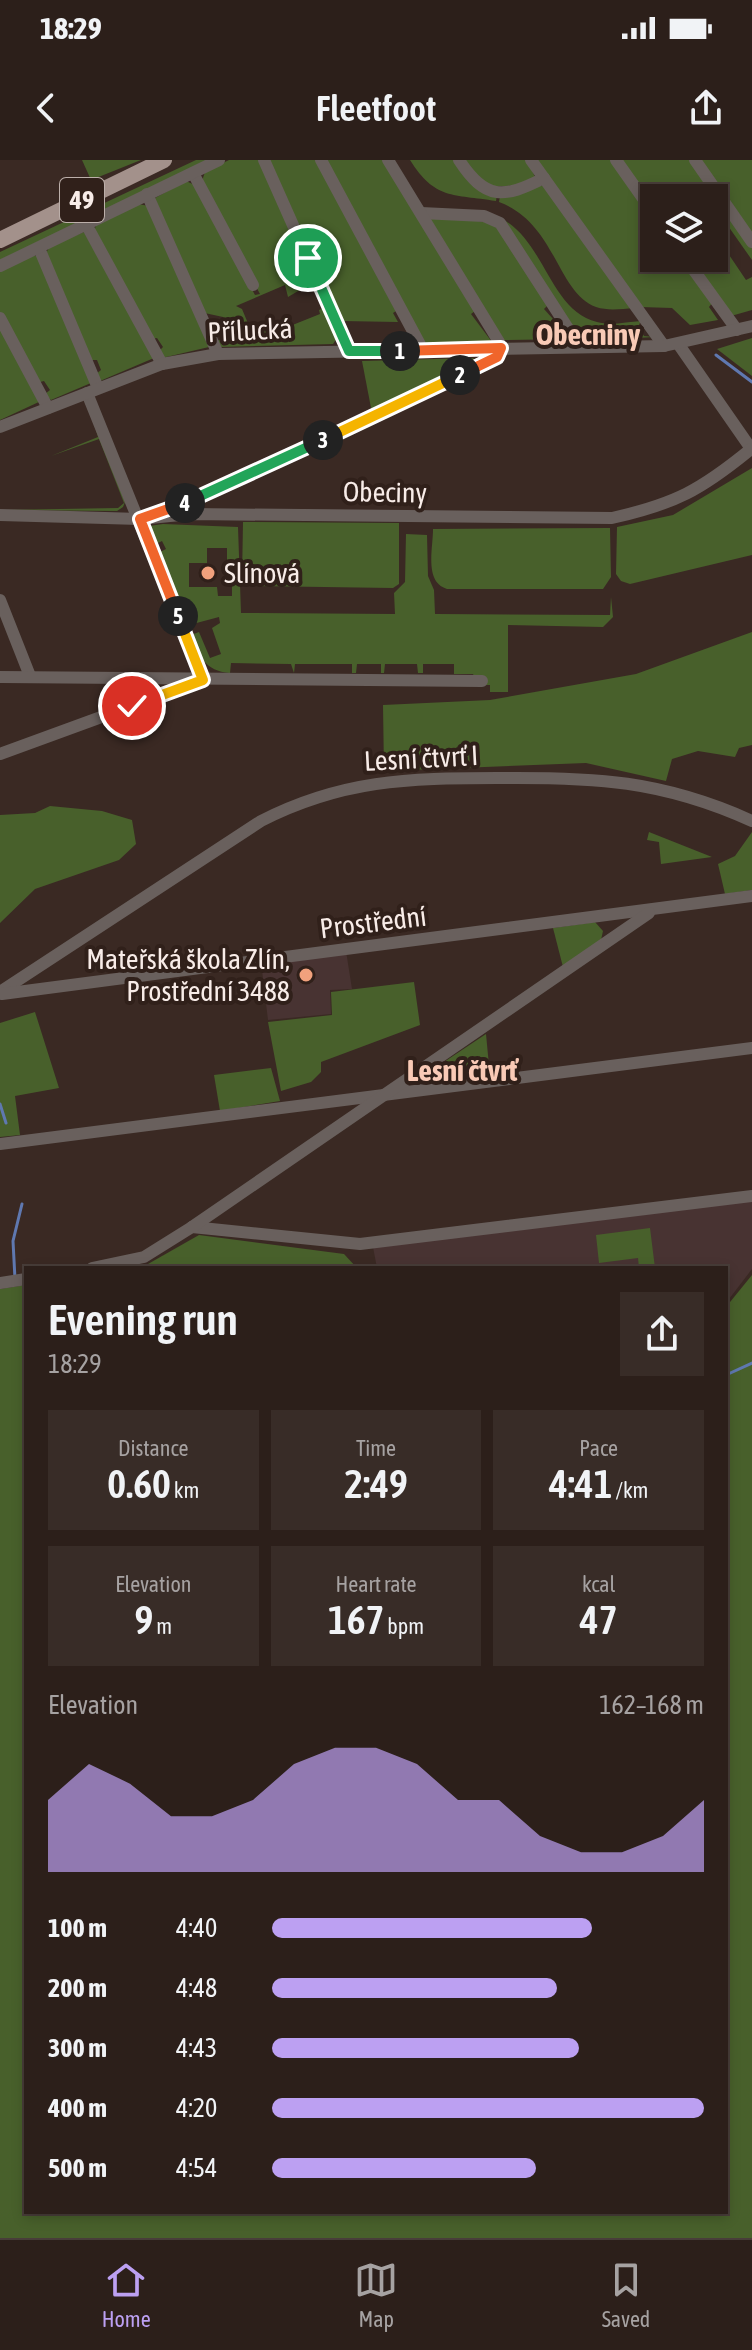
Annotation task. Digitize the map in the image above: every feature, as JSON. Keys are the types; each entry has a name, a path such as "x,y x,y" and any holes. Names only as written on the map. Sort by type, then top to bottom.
{"main road":[{"name":"49","path":"0,240 164,160"}],"street":[{"path":"0,266 219,160"},
{"path":"264,160 349,351"},
{"path":"321,160 423,350"},
{"path":"161,514 497,357 501,348 388,160"},
{"path":"459,160 474,183 499,193 515,192 544,178"},
{"path":"531,160 664,346"},
{"path":"616,160 640,194"},
{"path":"695,160 752,242"},
{"path":"193,173 253,285"},
{"path":"147,194 218,354"},
{"path":"421,213 484,216 500,223 580,347"},
{"path":"86,224 162,364"},
{"path":"39,248 203,680"},
{"path":"695,272 737,330"},
{"path":"0,318 48,408"},
{"name":"Přílucká","path":"0,427 162,364 218,354 664,346 695,342 752,326"},
{"path":"679,345 752,450"},
{"name":"Obeciny","path":"0,515 140,519 161,514 612,518 675,502 718,477 752,450"},
{"path":"0,600 30,676"},
{"path":"0,677 482,681"},
{"path":"0,754 203,680"},
{"name":"Lesní čtvrť I","path":"0,993 261,821 305,800 356,785 394,779 582,777 679,793 752,821"},
{"name":"Prostřední","path":"0,993 752,896"},
{"path":"101,1266 144,1257 192,1227 653,910"},
{"path":"598,918 607,929 606,942"},
{"path":"54,957 49,964 49,973 63,986"},
{"path":"0,1144 752,1048"},
{"path":"192,1227 360,1244 752,1196"},
{"path":"0,1283 24,1279"}],"shaded area":[{"name":"Mateřská škola Zlín, Prostřední 3488","path":"346,951 352,989 330,990 331,1014 268,1020 261,962"},
{"path":"752,1199 752,1269 728,1300 728,1266 377,1266 373,1247"}],"green space":[{"path":"82,160 141,160 91,180"},
{"path":"196,160 209,160 0,260 0,252"},
{"path":"229,160 260,160 315,288 310,284 288,297 285,285 236,306 242,309 252,333 286,318 290,326 320,314 319,310 324,308 337,338 333,344 220,347 214,341 225,339 223,317 200,312 155,198 186,181 197,186 255,295 260,294 201,184 205,172"},
{"path":"267,160 317,160 396,311 393,313 398,322 342,321"},
{"path":"324,160 385,160 475,311 471,314 492,342 424,343"},
{"path":"410,160 456,160 497,195 496,201 437,189"},
{"path":"462,160 527,160 535,177 524,185 486,187"},
{"path":"532,160 612,160 640,199 640,272 692,272 713,302 709,307 718,320 690,325 672,308 640,307"},
{"path":"619,160 752,160 752,260 728,226 728,184 640,184 640,189"},
{"path":"543,186 634,308 601,308 583,299 572,288 533,225 499,202 500,196"},
{"path":"138,204 149,206 209,347 162,358 160,350 163,347 157,338 152,339 94,232 96,225"},
{"path":"435,214 496,224 548,305 544,309 571,339 503,340 430,219"},
{"path":"496,216 526,239 556,288 581,315 602,323 641,321 638,327 644,336 654,337 587,341 579,338"},
{"path":"84,232 154,358 100,381 96,374 101,370 97,360 90,360 46,253 50,246"},
{"path":"728,253 746,280 752,277 752,310 731,316 700,272 728,272"},
{"path":"30,256 37,256 91,383 51,400 45,394 50,390 44,381 40,382 0,313 0,270"},
{"path":"0,323 41,401 0,420"},
{"path":"752,338 752,376 717,349"},
{"path":"473,358 476,361 372,413 362,361"},
{"path":"89,407 125,502 123,507 117,511 0,510 118,508 124,503 99,439 51,456 98,437"},
{"path":"752,468 752,555 630,584 621,581 616,574 617,527 673,515"},
{"path":"243,522 399,523 399,584 393,588 248,586 242,579"},
{"path":"149,526 238,527 241,613 395,614 394,593 405,582 406,534 427,535 428,576 434,590 435,614 610,615 611,597 613,617 603,627 508,625 508,692 490,692 490,685 478,685 473,674 454,674 454,664 423,664 423,673 418,673 417,664 385,664 384,673 381,673 381,664 357,664 356,673 352,673 352,664 295,664 294,673 291,664 231,663 230,673 221,672 204,661 191,635 199,632 210,658 221,654 212,628 220,623 219,617 189,625 160,552 166,549 162,541 156,544","holes":["207,548 227,548 227,580 232,580 232,596 218,596 217,587 189,587 189,563 207,563"]},
{"path":"610,528 611,577 603,589 447,589 440,585 432,572 433,529"},
{"path":"752,632 752,745 739,748 735,757 698,751 672,759 666,781 586,763 384,771 383,705 490,700 636,674"},
{"path":"50,806 102,811 132,820 136,844 119,860 35,889 0,923 0,815 35,813"},
{"path":"649,832 712,857 661,864 659,842 647,840"},
{"path":"752,832 752,890 725,894 718,864 735,856"},
{"path":"595,922 603,931 601,940 563,967 553,928"},
{"path":"414,982 420,1025 321,1062 321,1072 311,1082 281,1091 268,1022 332,1015 331,992"},
{"path":"35,1012 59,1088 15,1096 20,1135 0,1137 0,1023"},
{"path":"486,1034 490,1076 443,1081 438,1066"},
{"path":"271,1068 280,1101 220,1111 214,1075"},
{"path":"650,1228 655,1266 639,1266 638,1258 599,1263 596,1235"},
{"path":"199,1235 344,1254 355,1266 145,1266"},
{"path":"752,1275 752,2238 0,2238 0,1289 24,1285 24,2214 728,2214 728,1305"}],"waterway":[{"path":"716,355 752,382"},
{"path":"0,1104 6,1123"},
{"path":"15,1279 13,1241 22,1204"},
{"path":"728,1374 752,1363"}],"place":[{"name":"Slínová","path":"208,573"},
{"name":"Mateřská škola Zlín, Prostřední 3488","path":"306,975"}],"district":[{"name":"Obecniny","path":"588,334"},
{"name":"Lesní čtvrť","path":"462,1070"}],"route":[{"path":"132,706 203,680 140,519 161,514 347,430 500,353 501,348 349,351 308,258"}]}
